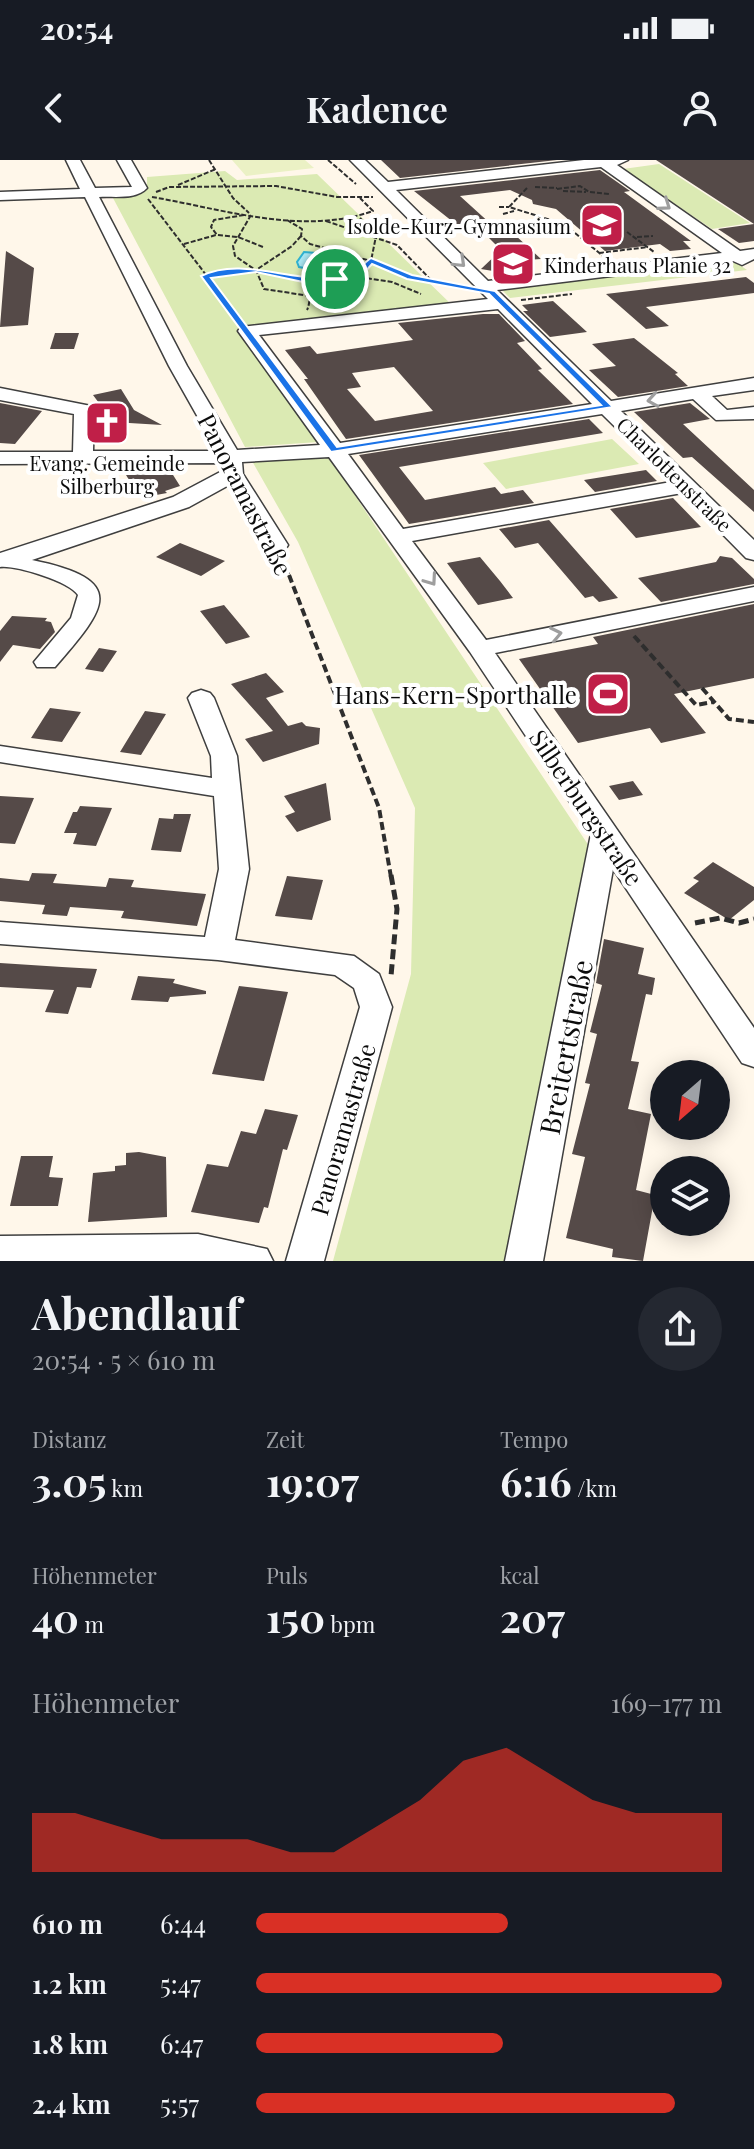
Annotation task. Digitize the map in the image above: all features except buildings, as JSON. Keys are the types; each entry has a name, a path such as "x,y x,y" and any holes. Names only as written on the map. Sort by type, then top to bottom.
{"street":[{"name":"Panoramastraße","path":"73,160 178,366 277,545"},
{"path":"0,196 141,194 124,160"},
{"name":"Charlottenstraße","path":"357,160 754,553"},
{"path":"388,190 621,160"},
{"path":"603,161 745,255 754,270"},
{"path":"247,331 493,294 621,270 745,255"},
{"name":"Silberburgstraße","path":"247,331 480,649 754,1054"},
{"path":"0,458 83,456 232,466 608,407 699,398 754,384"},
{"path":"0,394 84,410 83,456"},
{"path":"699,398 723,416 754,413"},
{"path":"8,559 181,502 232,466"},
{"path":"400,536 687,486"},
{"path":"8,559 22,565 57,571 81,581 90,589 92,598 86,611 46,662"},
{"path":"480,649 754,594"},
{"path":"201,698 224,756 234,869 218,949"},
{"path":"0,754 226,789"},
{"name":"Breitertstraße","path":"524,1261 605,834"},
{"path":"0,933 218,949 343,964 368,982 376,1007"},
{"name":"Panoramastraße","path":"305,1261 376,1007"},
{"path":"0,1253 198,1251 254,1261"}],"path":[{"path":"209,160 226,187 251,215"},
{"path":"141,194 216,169"},
{"path":"169,187 276,186 360,198 388,190"},
{"path":"509,207 526,188 609,194"},
{"path":"141,194 251,215 322,220 360,218 373,211 360,198"},
{"path":"141,194 184,244 247,331"},
{"path":"499,207 509,207 564,224 621,270"},
{"path":"503,214 514,211"},
{"path":"217,235 211,227 214,220 251,215"},
{"path":"251,215 233,246 235,256 256,270 264,289 310,297"},
{"path":"521,219 528,215"},
{"path":"360,218 376,236"},
{"path":"256,270 266,259 297,243 301,236 302,229 285,219"},
{"path":"322,220 397,245 435,283"},
{"path":"627,232 671,264"},
{"path":"184,244 217,235 238,237 263,247"},
{"path":"301,236 310,244 371,261 392,272 493,294"},
{"path":"205,276 256,270 303,280 350,276 361,272 371,261 376,236"},
{"path":"635,237 653,236"},
{"path":"599,253 648,247"},
{"path":"350,276 392,282 434,300"},
{"path":"301,314 310,307 310,297 319,286 335,279"},
{"name":"Panoramastraße","path":"277,545 379,808 397,909 391,976 376,1007"},
{"path":"620,621 696,705 713,702"},
{"path":"702,688 734,723 754,722"},
{"path":"720,918 739,923 754,919"}],"green space":[{"path":"232,160 305,160 314,168 246,176"},
{"path":"659,164 750,223 712,229 623,169"},
{"path":"225,171 237,180 317,174 454,307 243,333 318,442 245,447 113,198 130,196 147,187 147,177"},
{"path":"731,259 747,270 510,298 498,286"},
{"path":"612,439 639,464 506,489 483,463"},
{"path":"328,455 591,849 507,1261 333,1261 411,974 415,808 298,542 252,461"}],"water":[{"path":"304,252 342,255 355,266 351,272 338,274 299,267 297,262"}],"place":[{"name":"Isolde-Kurz-Gymnasium","path":"602,225"},
{"name":"Kinderhaus Planie 32","path":"513,264"},
{"name":"Evang. Gemeinde Silberburg","path":"107,423"},
{"name":"Hans-Kern-Sporthalle","path":"608,694"}],"route":[{"path":"371,261 410,277 492,292 608,407 335,450 205,276 256,270 303,280 335,279 361,272 371,261"}]}
